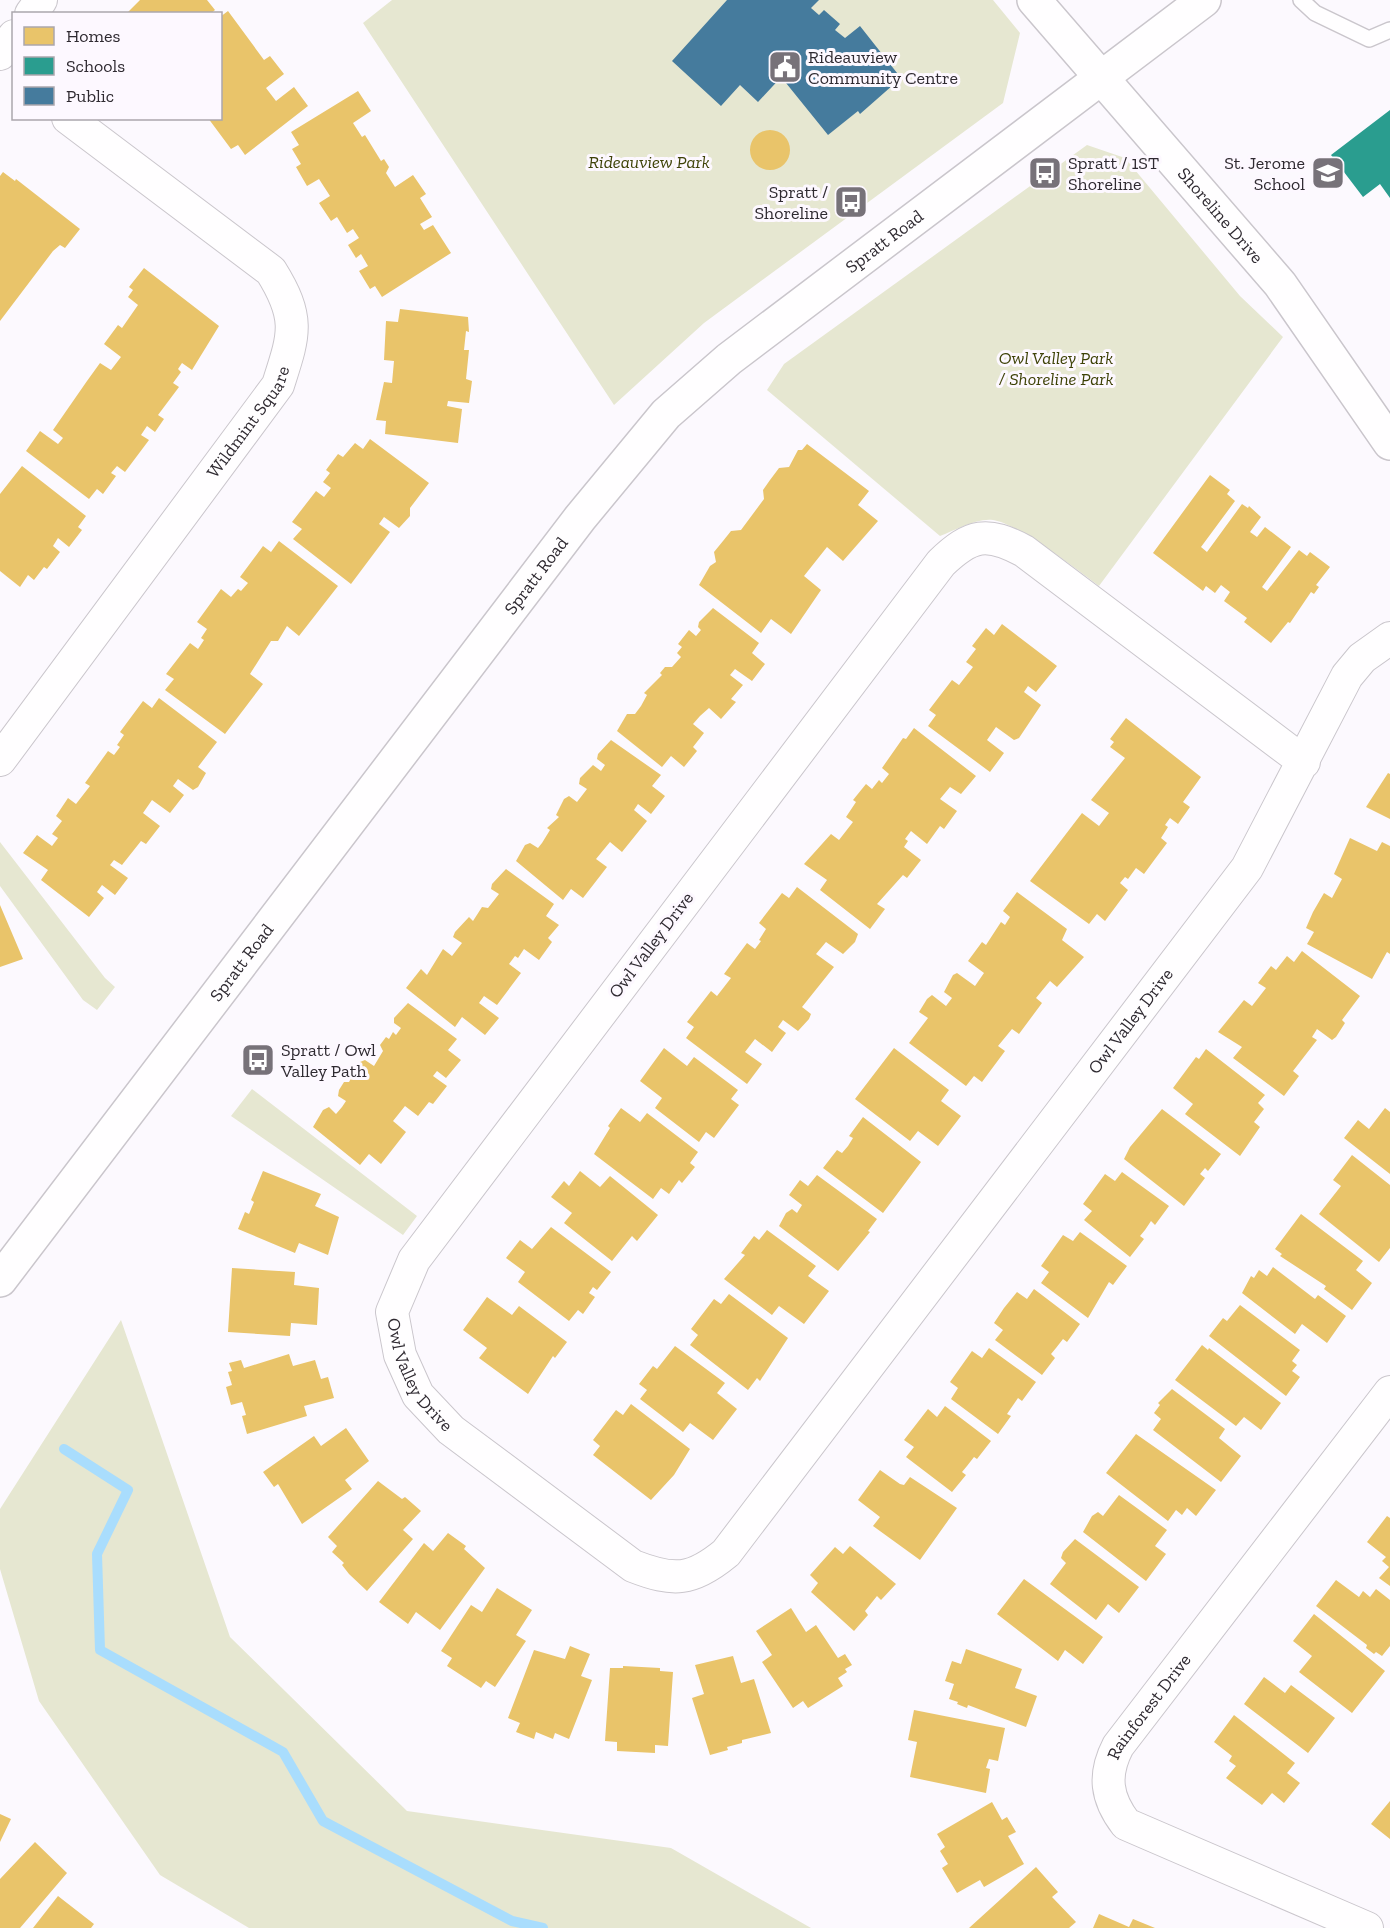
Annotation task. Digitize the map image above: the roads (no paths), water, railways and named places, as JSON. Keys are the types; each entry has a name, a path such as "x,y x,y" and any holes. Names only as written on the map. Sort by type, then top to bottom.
{"street":[{"name":"Shoreline Drive","path":"1034,0 1280,284 1390,443"},
{"name":"Spratt Road","path":"0,1280 580,518 666,414 729,359 1204,0"},
{"path":"0,54 12,39"},
{"name":"Wildmint Square","path":"0,760 278,385 293,337 290,312 283,290 271,272 71,120"},
{"name":"Owl Valley Drive","path":"1304,762 1024,551 990,536 977,538 957,547 941,563 423,1246 392,1312 400,1355 418,1395 451,1430 633,1566 658,1576 682,1577 706,1569 726,1553 1247,868 1304,762 1347,676 1362,658 1390,638"},
{"name":"Rainforest Drive","path":"1367,1928 1126,1824 1116,1810 1108,1792 1107,1777 1111,1760 1118,1746 1390,1392"}],"lane":[{"path":"1301,0 1315,13 1369,39 1390,30"}],"waterway":[{"path":"64,1449 128,1490 97,1554 100,1650 283,1752 323,1821 512,1921 543,1928"}],"place":[{"name":"Rideauview Community Centre","path":"785,67"},
{"name":"Spratt / 1ST Shoreline","path":"1045,173"},
{"name":"St. Jerome School","path":"1328,173"},
{"name":"Spratt / Shoreline","path":"851,202"},
{"name":"Spratt / Owl Valley Path","path":"258,1060"}],"park label":[{"name":"Rideauview Park","path":"649,162"},
{"name":"Owl Valley Park / Shoreline Park","path":"1056,368"}]}
